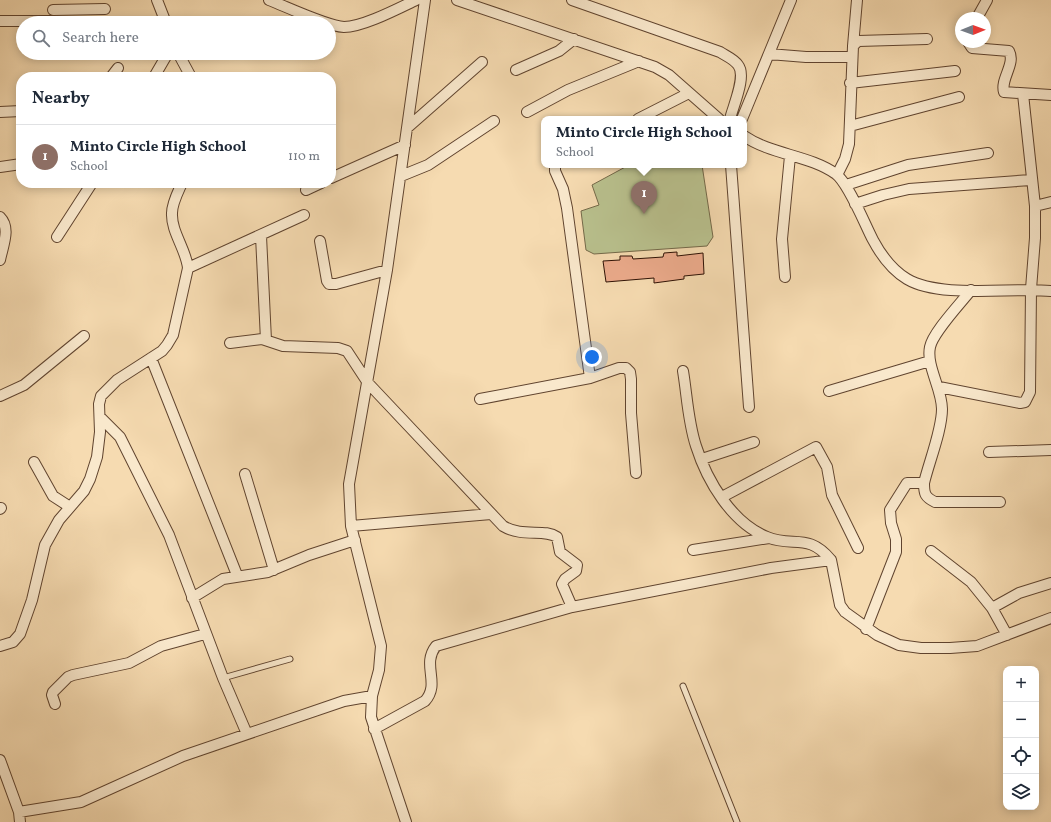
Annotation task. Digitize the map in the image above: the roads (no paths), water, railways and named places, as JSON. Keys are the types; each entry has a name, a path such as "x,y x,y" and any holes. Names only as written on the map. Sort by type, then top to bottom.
{"street":[{"path":"157,0 163,16"},
{"path":"269,0 312,16"},
{"path":"336,25 344,27 366,22 416,0"},
{"path":"406,822 371,718 372,696 379,670 381,646 351,526 349,484 387,270 425,0"},
{"path":"457,0 639,61 663,71 716,116"},
{"path":"572,0 720,52 734,61 739,66 741,77 731,116"},
{"path":"743,116 791,0"},
{"path":"837,175 847,152 850,126 851,57 857,0"},
{"path":"980,12 987,0"},
{"path":"52,16 53,5 105,9"},
{"path":"0,21 16,21"},
{"path":"853,46 858,41 927,38"},
{"path":"516,70 559,51 574,39"},
{"path":"972,48 1009,51 1011,57 1003,89 1004,92 1051,95"},
{"path":"769,54 818,57 851,57"},
{"path":"157,72 164,60"},
{"path":"182,60 188,72"},
{"path":"527,112 568,90 639,61"},
{"path":"407,128 482,62"},
{"path":"115,72 118,68"},
{"path":"850,83 956,71"},
{"path":"644,116 689,93"},
{"path":"939,387 1012,402 1025,402 1028,398 1032,382 1031,289 1035,238 1035,206 1031,180 1023,94"},
{"path":"850,126 959,97"},
{"path":"0,112 16,111"},
{"path":"401,176 428,165 494,121"},
{"path":"747,138 766,147 820,166 837,175 846,185 876,246 888,264 907,279 920,284 942,289 1031,289 1051,291"},
{"path":"336,176 405,145"},
{"path":"846,185 908,165 988,153"},
{"path":"785,277 782,239 790,156"},
{"path":"0,167 16,165"},
{"path":"554,168 554,171 563,189 567,208 590,378"},
{"path":"731,168 749,407"},
{"path":"855,204 883,194 909,189 1031,180"},
{"path":"57,237 89,188"},
{"path":"0,646 13,642 20,634 32,600 45,545 59,520 84,491 94,469 99,443 99,404 101,396 107,388 162,351 173,335 188,268 187,259 173,225 171,215 180,188"},
{"path":"306,190 310,188"},
{"path":"1035,206 1051,202"},
{"path":"188,268 261,236 304,215"},
{"path":"0,216 5,221 7,229 0,260"},
{"path":"261,236 266,340"},
{"path":"320,241 327,281 329,284 336,284 387,270"},
{"path":"971,290 932,342 930,361 939,387 941,415 924,483 924,493 927,498 935,502 1000,502"},
{"path":"0,396 24,385 84,336"},
{"path":"230,343 258,339 283,346 342,349 351,355 368,383 491,514 510,530 523,533 552,534 557,537 560,552 577,565 576,571 565,579 562,584 572,607"},
{"path":"151,358 237,576"},
{"path":"829,391 930,361"},
{"path":"480,399 590,378 620,368 626,368 630,372 636,473"},
{"path":"682,371 693,435 702,459 722,497 744,523 769,538"},
{"path":"100,417 114,430 123,442 169,535 222,678 247,734"},
{"path":"702,459 754,442"},
{"path":"722,497 816,447 827,467 832,495 858,548"},
{"path":"989,452 1051,450"},
{"path":"34,462 53,496 70,507"},
{"path":"245,474 274,570"},
{"path":"866,629 896,552 896,538 890,515 891,506 907,483 924,483"},
{"path":"351,526 491,514"},
{"path":"693,550 769,538 809,543 821,549 831,560 840,605 852,619 866,629 899,645 921,648 978,646 1051,618"},
{"path":"192,598 219,581 237,576 260,574 274,570 321,550 355,540"},
{"path":"931,551 971,582 992,608 1007,635"},
{"path":"374,729 425,701 430,696 433,687 429,663 430,653 436,646 572,607 771,568 831,560"},
{"path":"992,608 1019,593 1051,583"},
{"path":"55,704 52,695 68,677 78,673 129,663 161,646 205,634"},
{"path":"0,760 19,817 96,797 168,762 344,701 372,696"}],"lane":[{"path":"222,678 290,659"},
{"path":"683,686 737,822"}],"place":[{"name":"Minto Circle High School","path":"644,214"}]}
